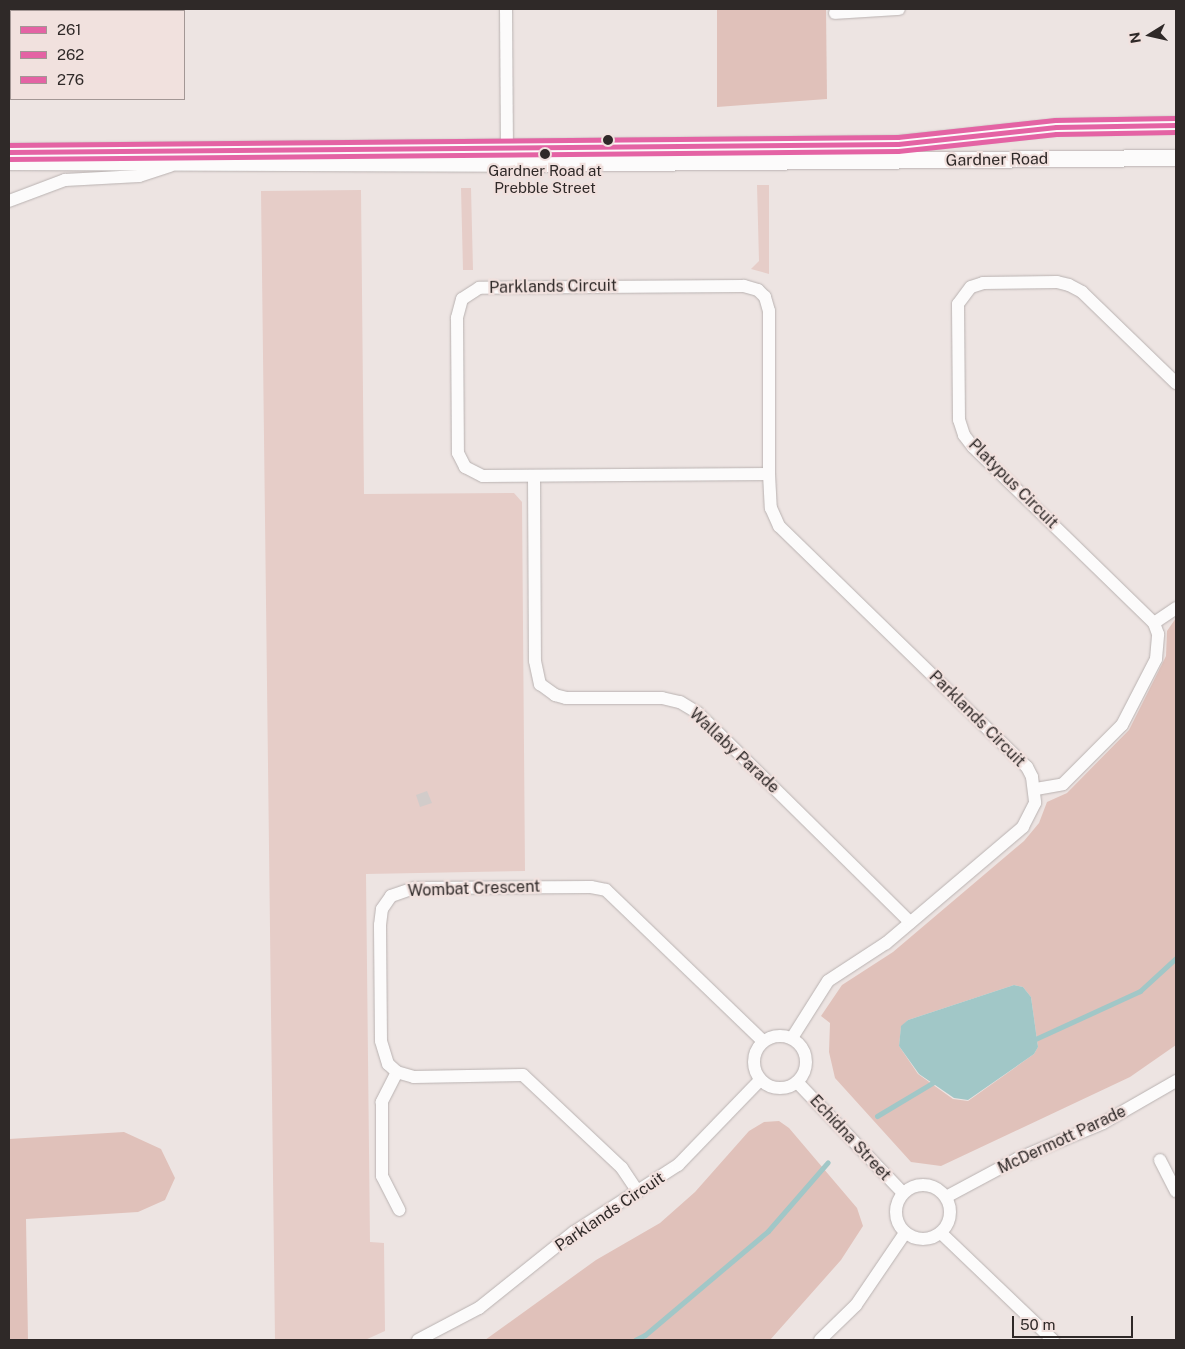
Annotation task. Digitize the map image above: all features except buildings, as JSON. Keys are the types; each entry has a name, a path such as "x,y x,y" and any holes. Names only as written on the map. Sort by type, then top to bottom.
{"street":[{"path":"506,9 507,146"},
{"path":"836,13 898,9"},
{"name":"Gardner Road","path":"9,152 507,146 898,144 1056,127 1176,126"},
{"name":"Gardner Road","path":"9,162 182,163 1176,158"},
{"path":"9,201 65,180 139,176 182,163"},
{"name":"Platypus Circuit","path":"1154,623 973,447 964,435 959,420 958,304 970,287 983,283 1057,282 1069,285 1082,292 1176,383"},
{"name":"Parklands Circuit","path":"769,474 534,476 483,476 474,474 460,460 458,307 468,292 479,288 744,286 758,290 765,297 769,311 770,508 779,526 1026,767 1036,788"},
{"name":"Wallaby Parade","path":"534,476 535,661 540,684 555,695 566,698 662,698 680,702 698,714 910,922"},
{"path":"792,1038 828,981 886,943 1023,827 1031,816 1036,788 1063,784 1122,726 1156,659 1159,647 1154,623 1176,608"},
{"name":"Wombat Crescent","path":"397,1072 382,1053 380,925 382,909 391,896 414,888 590,887 606,890 763,1041"},
{"path":"777,1035 792,1038 804,1051 806,1068 797,1082 782,1089 774,1088 760,1080 753,1064 758,1047 763,1041 777,1035"},
{"path":"399,1210 382,1176 382,1102 397,1072 414,1077 523,1075 622,1168 638,1192"},
{"name":"Parklands Circuit","path":"418,1340 480,1308 574,1232 678,1165 760,1080"},
{"name":"McDermott Parade","path":"946,1197 1017,1159 1103,1123 1176,1081"},
{"name":"Echidna Street","path":"797,1082 903,1193"},
{"path":"1160,1160 1176,1191"},
{"path":"922,1184 936,1187 946,1197 950,1212 941,1232 919,1239 905,1233 896,1213 903,1193 922,1184"},
{"path":"941,1232 1053,1340"},
{"path":"820,1340 856,1305 905,1233"}],"shaded area":[{"path":"717,9 826,9 827,99 717,107"},
{"path":"757,185 769,185 769,274 751,269 759,261"},
{"path":"461,188 471,188 473,270 463,270"},
{"path":"361,190 364,494 514,493 522,502 525,871 366,874 370,1242 384,1243 385,1331 365,1340 275,1340 261,191"},
{"path":"1176,618 1176,1045 1130,1077 941,1166 911,1162 835,1078 829,1052 830,1023 821,1016 842,985 893,952 1024,841 1039,823 1047,802 1067,793 1129,730 1166,656 1167,631","holes":["1014,985 1023,987 1031,997 1038,1047 1034,1054 968,1101 953,1099 918,1074 899,1046 901,1027 908,1020"]},
{"path":"779,1121 789,1128 857,1208 863,1226 841,1260 770,1340 485,1340 596,1260 660,1223 695,1192 749,1131 764,1122"},
{"path":"124,1132 161,1149 175,1178 165,1200 138,1212 26,1219 28,1340 9,1340 9,1139"}],"water":[{"path":"1014,985 1023,987 1031,997 1038,1047 1034,1054 968,1100 954,1098 919,1074 899,1046 901,1026 908,1020"}],"waterway":[{"path":"1031,1041 1140,991 1176,958"},
{"path":"877,1116 934,1082"},
{"path":"635,1340 645,1335 768,1231 828,1162"}],"transit line":[{"name":"276","path":"9,145 898,137 1055,120 1176,118"},
{"name":"261","path":"9,152 898,144 1056,127 1176,125"},
{"name":"262","path":"9,159 898,151 1056,134 1176,132"}],"place":[{"name":"Gardner Road at Prebble Street","path":"545,154"}]}
